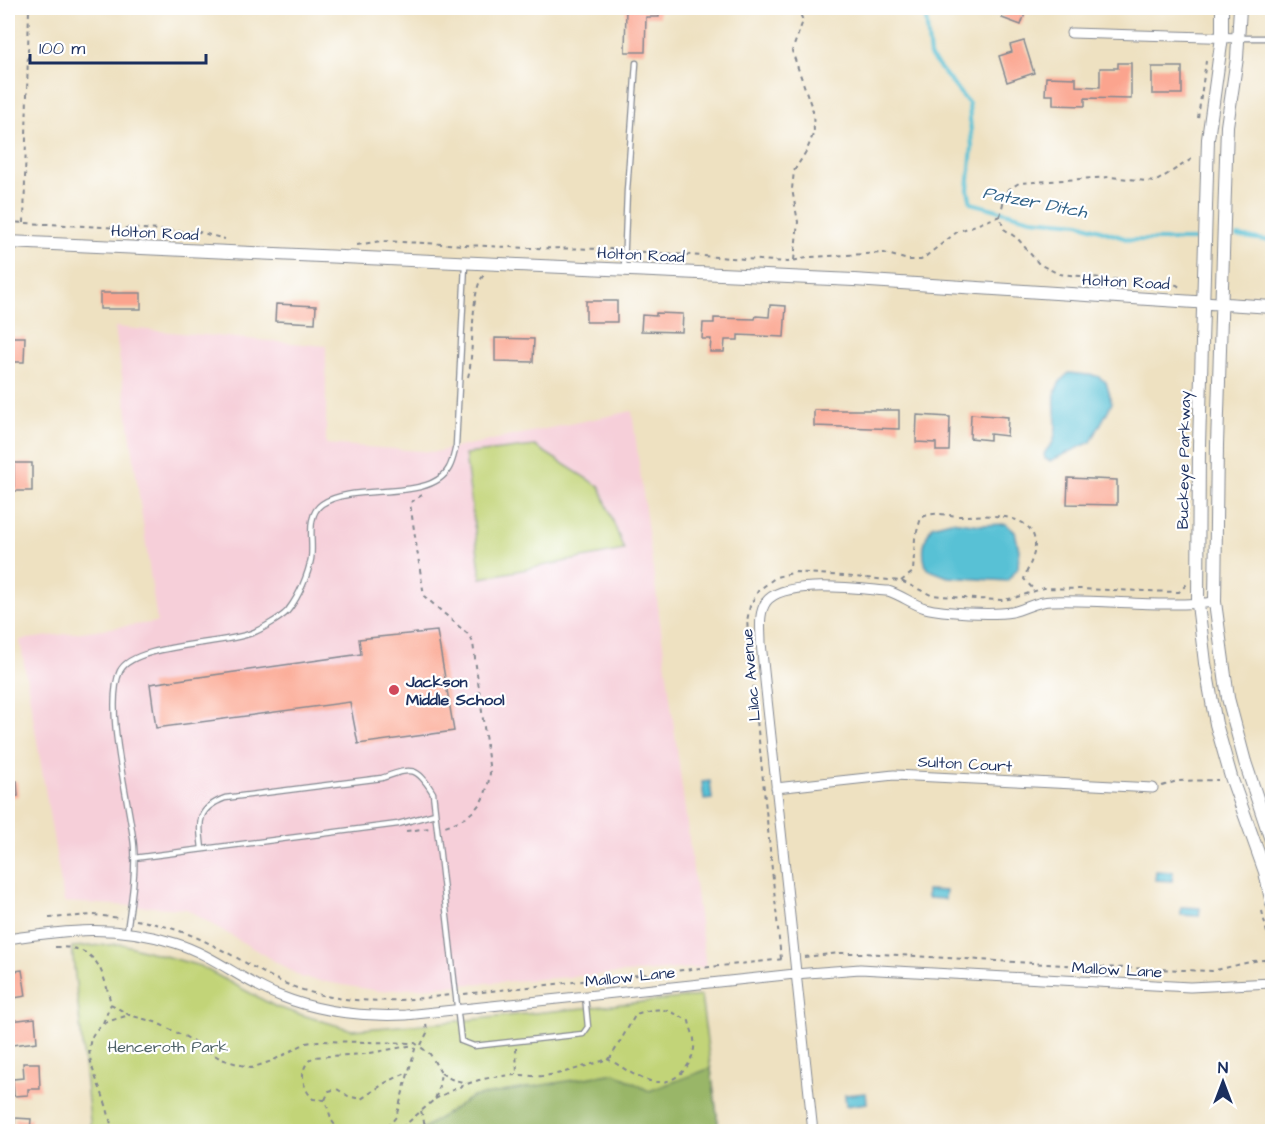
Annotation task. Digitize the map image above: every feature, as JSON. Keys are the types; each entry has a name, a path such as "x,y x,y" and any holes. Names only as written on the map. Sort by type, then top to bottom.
{"street":[{"name":"Buckeye Parkway","path":"1222,8 1222,37 1208,139 1198,604 1204,663 1216,724 1231,777 1264,872 1272,904"},
{"name":"Buckeye Parkway","path":"1240,8 1240,38 1227,126 1215,602 1228,698 1245,762 1272,843"},
{"path":"1071,33 1240,38"},
{"name":"Holton Road","path":"8,242 844,280 1272,307"},
{"name":"Lilac Avenue","path":"813,1131 760,618 768,600 776,593 799,586 877,590 899,595 923,607 991,613 1011,612 1049,601 1136,604 1215,602"},
{"name":"Sulton Court","path":"776,788 894,775 1153,788"},
{"name":"Mallow Lane","path":"8,939 74,930 127,931 156,937 210,957 280,996 319,1008 378,1016 860,969 1179,987 1272,983"}],"lane":[{"path":"1240,38 1272,38"},
{"path":"624,269 636,63"},
{"path":"127,931 134,858 116,723 114,691 120,671 124,664 148,652 223,641 253,633 288,611 303,584 311,560 314,514 319,506 329,499 428,484 441,478 449,469 456,446 465,262"},
{"path":"202,849 200,830 202,815 211,803 225,798 382,778 406,770 423,776 433,793 461,1041 474,1046 583,1035 588,1026 585,996"},
{"path":"134,858 398,824 435,814"}],"path":[{"path":"24,223 29,8"},
{"path":"794,260 798,222 792,189 794,171 807,150 814,132 813,111 792,51 803,21 798,8"},
{"path":"1000,215 1006,191 1018,183 1110,177 1155,182 1197,156"},
{"path":"467,384 472,354 476,289 481,278 488,271"},
{"path":"406,831 447,826 467,817 479,806 488,790 489,773 473,643 470,636 424,596 410,503 425,492"},
{"path":"901,581 913,572 915,538 921,519 929,513 961,516 988,514 1016,520 1034,535 1035,546 1032,561 1024,579 1035,591"},
{"path":"781,959 747,621 750,606 758,591 776,577 796,572 901,581 931,595 1002,600 1044,588 1179,592 1187,584"},
{"path":"1153,788 1177,781 1222,780"},
{"path":"50,918 93,915 129,919 172,928 200,938 265,974 300,989 330,996 382,1002 841,953 1212,971 1272,959"},
{"path":"55,947 72,947 84,951 99,964 111,1004 102,1025 92,1035 90,1049 92,1070 104,1098 113,1131"},
{"path":"111,1004 129,1015 155,1022 186,1037 221,1059 251,1068 272,1061 306,1043 318,1041 415,1044 430,1054 441,1073 451,1079 466,1083"},
{"path":"397,1131 435,1099 466,1083 491,1077 540,1076 559,1073 607,1059 636,1014 654,1008 674,1012 689,1021 694,1040 691,1062 675,1078 658,1083 639,1078 607,1059"},
{"path":"102,1025 129,1015"},
{"path":"516,1042 518,1075"},
{"path":"369,1131 390,1124 396,1117 415,1044"},
{"path":"325,1100 313,1099 305,1087 304,1066 308,1060 314,1057 365,1054 415,1044"},
{"path":"340,1131 332,1121 325,1100 332,1088 356,1099 365,1097 385,1083 408,1072"},
{"path":"435,1099 441,1073"},
{"path":"421,1111 427,1131"}],"shaded area":[{"path":"115,327 326,346 326,444 435,452 632,411 706,967 378,991 303,978 186,909 64,902 20,640 157,622"}],"green space":[{"path":"535,446 600,487 624,550 481,578 465,454"},
{"name":"Henceroth Park","path":"122,944 200,966 276,1007 352,1030 701,996 719,1131 91,1131 72,947"},
{"path":"711,1068 719,1131 419,1131 472,1097 615,1073 649,1091"}],"water":[{"path":"1069,373 1097,376 1106,382 1112,403 1091,442 1050,461 1045,459 1044,454 1053,442 1055,433 1055,397 1061,381"},
{"path":"951,521 981,525 1006,524 1015,532 1019,550 1018,568 1007,581 948,577 927,569 924,552 929,531 932,526"},
{"path":"710,781 712,799 704,800 702,782"},
{"path":"1156,871 1173,872 1172,881 1155,880"},
{"path":"927,890 946,891 945,899 927,898"},
{"path":"1181,907 1200,908 1199,916 1181,915"},
{"path":"866,1093 867,1103 846,1106 845,1095"}],"building":[{"path":"626,8 659,8 659,17 646,17 645,52 625,52"},
{"path":"1006,8 1027,8 1021,25 1002,18"},
{"path":"1024,41 1034,73 1007,82 999,56 1012,52 1010,45"},
{"path":"1118,63 1131,63 1131,99 1085,98 1085,106 1053,105 1053,95 1045,95 1046,77 1076,78 1076,86 1100,87 1100,68 1118,68"},
{"path":"1152,67 1182,67 1182,94 1152,94"},
{"path":"100,293 141,293 141,309 100,309"},
{"path":"586,301 617,301 617,322 586,322"},
{"path":"276,304 316,306 315,323 275,321"},
{"path":"770,305 786,306 784,337 738,335 738,340 725,340 724,352 710,352 711,339 702,339 703,323 714,323 714,318 769,317"},
{"path":"656,313 683,314 682,332 641,331 642,315 656,316"},
{"path":"8,337 25,337 24,362 10,362"},
{"path":"495,338 534,339 533,362 495,361"},
{"path":"814,410 899,410 899,429 814,426"},
{"path":"971,414 1008,417 1007,436 990,434 990,440 970,438"},
{"path":"917,415 950,417 949,451 936,451 936,443 916,442"},
{"path":"14,463 32,463 32,491 14,491"},
{"path":"1068,478 1117,480 1117,505 1067,504"},
{"path":"437,631 454,731 358,744 350,702 156,728 150,684 361,654 359,639"},
{"path":"17,781 18,796 8,797 8,782"},
{"path":"22,970 26,996 8,999 8,972"},
{"path":"35,1018 37,1042 12,1045 10,1021"},
{"path":"23,1063 39,1063 40,1089 28,1089 28,1095 14,1096 13,1079 24,1078"},
{"path":"15,1118 31,1119 30,1131 14,1131"}],"waterway":[{"name":"Patzer Ditch","path":"925,8 930,56 969,104 972,147 968,190 971,203 1031,219 1079,223 1130,240 1194,240"},
{"name":"Patzer Ditch","path":"1237,236 1272,241"}],"place":[{"name":"Jackson Middle School","path":"394,690"}]}
